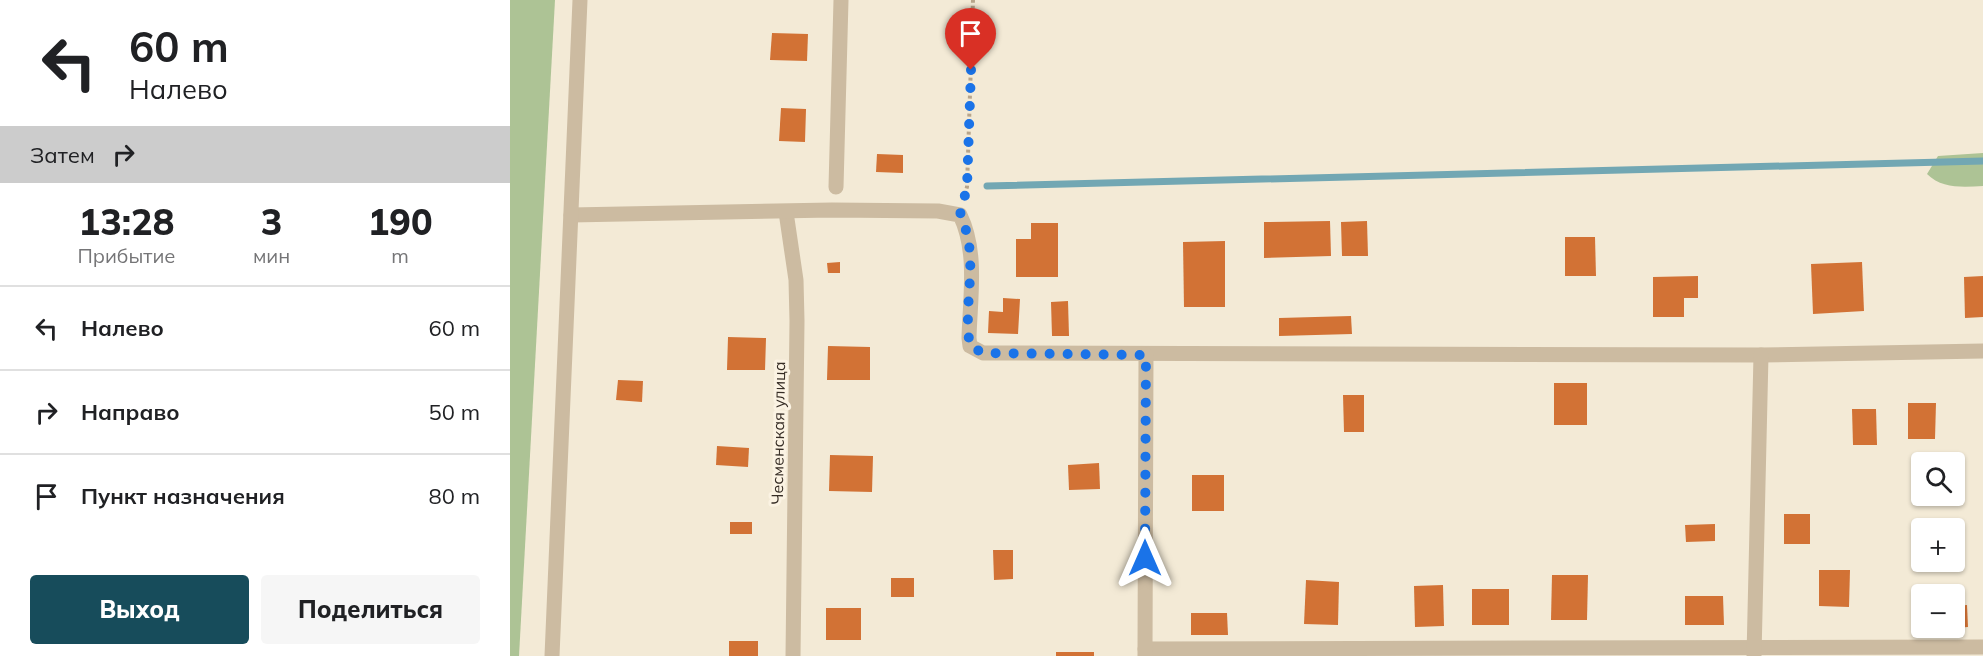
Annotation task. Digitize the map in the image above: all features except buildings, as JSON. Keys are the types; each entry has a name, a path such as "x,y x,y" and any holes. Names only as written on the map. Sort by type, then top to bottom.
{"street":[{"path":"552,656 580,0"},
{"path":"836,187 841,0"},
{"path":"571,215 938,211 960,215 967,229 971,264 970,346 983,353 1761,355 1983,351"},
{"name":"Чесменская улица","path":"786,212 796,280 797,321 793,656"},
{"path":"1146,355 1145,652 1754,651 1983,647"},
{"path":"1754,651 1761,355"}],"path":[{"path":"960,215 967,187 974,0"}],"green space":[{"path":"510,0 555,0 519,656 510,656"},
{"path":"1983,153 1983,186 1946,185 1927,174 1938,156"}],"waterway":[{"path":"987,186 1983,161"}],"route":[{"path":"971,70 967,187 960,215 967,229 972,272 970,346 983,353 1146,355 1145,558"}]}
